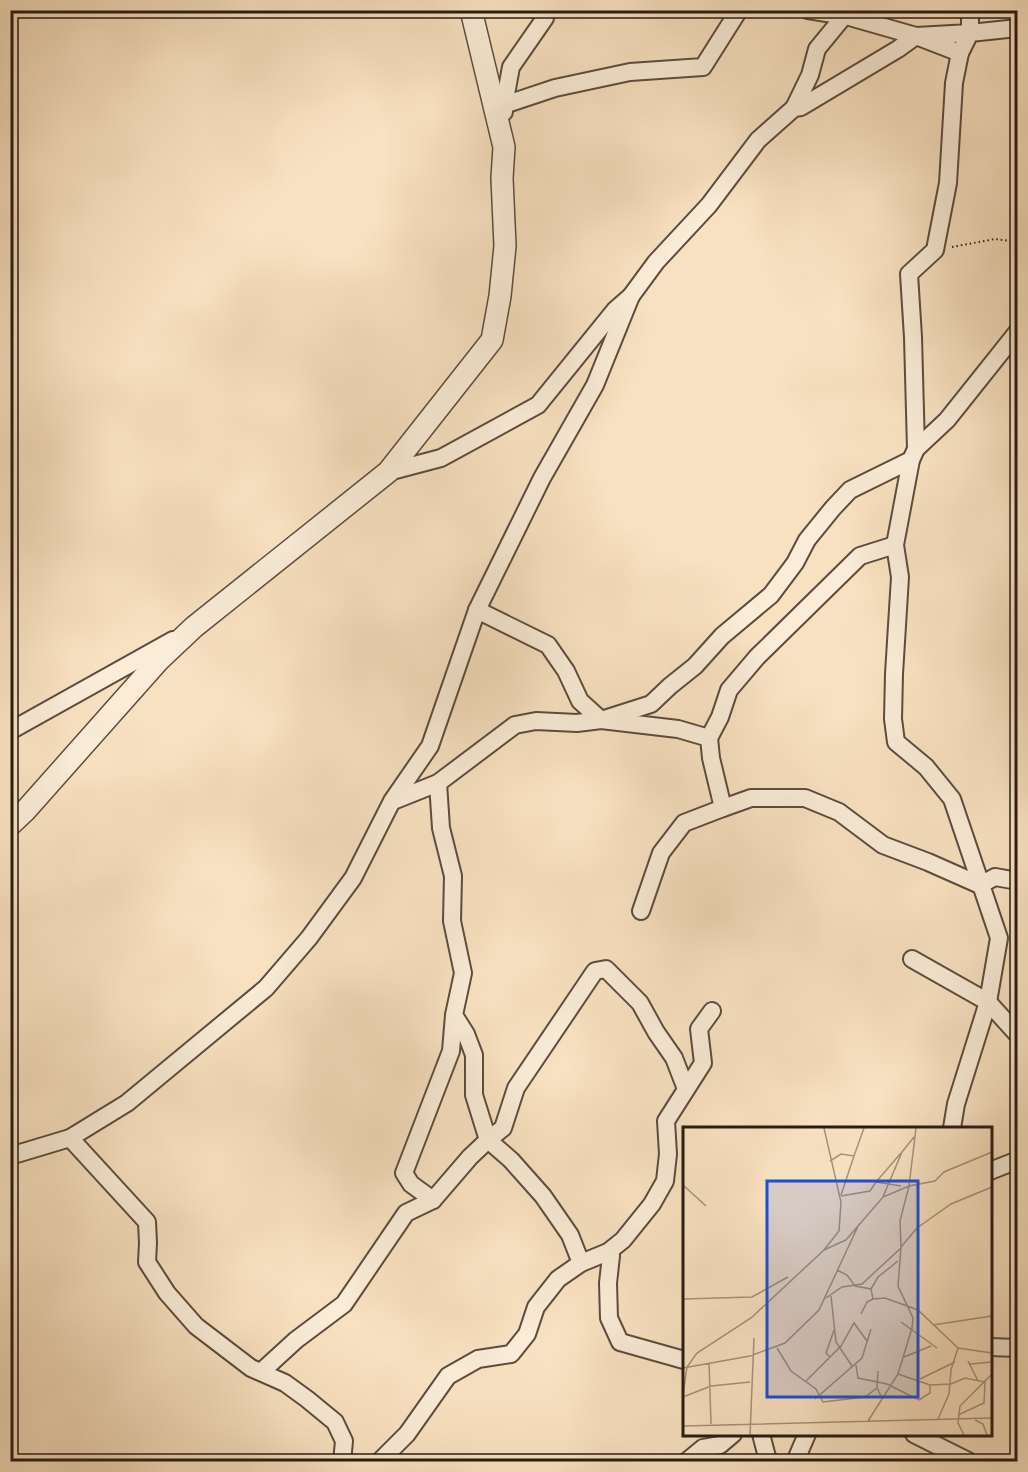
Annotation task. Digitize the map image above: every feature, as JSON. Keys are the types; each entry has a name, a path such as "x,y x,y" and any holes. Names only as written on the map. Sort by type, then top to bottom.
{"street":[{"path":"471,10 504,147"},
{"path":"10,825 159,660 194,627 388,472 492,340 506,246 502,178 504,105 511,67 545,18 546,10"},
{"path":"504,105 555,88 630,72 703,67 739,10"},
{"path":"808,10 848,14 960,52"},
{"path":"951,1127 956,1104 988,1002 999,938 952,799 926,767 896,742 893,719 894,674 900,577 895,545 914,454 913,337 909,274 935,250 948,183 954,83 960,52 970,33 970,10"},
{"path":"10,1156 70,1138 126,1103 266,988 309,938 352,878 392,801 430,746 477,610 542,478 595,385 631,297 656,262 710,205 758,140 794,108 810,75 817,49 848,14"},
{"path":"794,108 801,107 916,36 1017,28"},
{"path":"388,472 441,458 538,405 615,310 631,297"},
{"path":"392,801 438,783 515,725 536,721 577,723 601,720 651,705 695,666 722,636 771,595 795,563 807,540 850,490 914,454 948,420 1017,331"},
{"path":"723,808 711,758 709,738 720,717 729,690 757,657 860,556 895,545"},
{"path":"477,610 548,645 566,671 580,701 601,720 678,729 709,738"},
{"path":"10,731 194,627"},
{"path":"433,1200 411,1184 404,1173 451,1051 454,1015 463,973 452,921 453,876 441,828 438,783"},
{"path":"641,911 661,853 684,823 751,798 805,798 839,812 883,845 980,885"},
{"path":"980,885 995,877 1017,881"},
{"path":"912,959 988,1002 1017,1035"},
{"path":"261,1372 296,1340 344,1304 406,1213 433,1200 470,1157 503,1128 516,1088 595,971 606,969 640,1003 674,1058 686,1089"},
{"path":"379,1461 407,1434 448,1376 478,1359 511,1354 527,1334 536,1307 558,1279 581,1263 608,1252 623,1240 652,1204 665,1181 668,1154 666,1121 703,1063 699,1029 712,1011"},
{"path":"454,1015 466,1034 474,1055 474,1095 488,1140 511,1160 543,1196 570,1235 581,1263"},
{"path":"70,1138 147,1222 147,1262 167,1293 196,1326 251,1368 285,1383 335,1422 344,1441 342,1461"},
{"path":"992,1170 1017,1160"},
{"path":"608,1252 611,1256 608,1282 609,1318 620,1342 683,1359"},
{"path":"992,1347 1017,1348"},
{"path":"686,1461 704,1448 720,1445 731,1436"},
{"path":"762,1436 767,1457 771,1461"},
{"path":"795,1461 806,1436"},
{"path":"918,1436 970,1461"}],"path":[{"path":"935,250 995,239 1017,242"}]}
